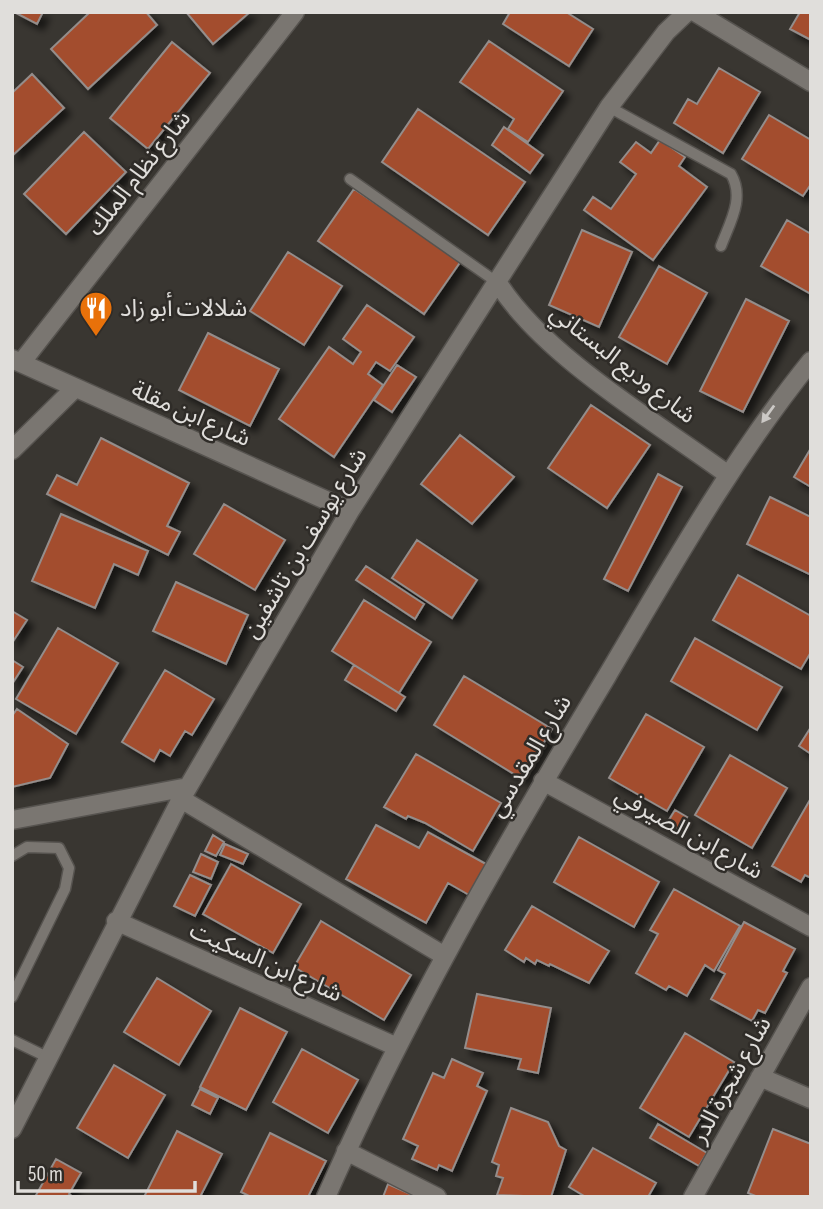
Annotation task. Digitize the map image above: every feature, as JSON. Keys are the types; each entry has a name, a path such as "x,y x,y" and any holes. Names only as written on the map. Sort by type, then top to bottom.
{"street":[{"name":"شارع نظام الملك","path":"17,361 295,12"},
{"name":"شارع يوسف بن تاشفين","path":"12,1129 116,921 185,793 350,511 609,107 651,50 687,12"},
{"path":"695,12 811,82"},
{"name":"شارع وديع البستاني","path":"498,283 509,301 543,337 727,474"},
{"name":"شارع ابن مقلة","path":"17,361 350,511"},
{"name":"شارع المقدسي","path":"326,1197 443,956 543,781 727,474 769,413 811,361"},
{"path":"12,450 75,388"},
{"name":"شارع ابن الصيرفي","path":"543,781 811,927"},
{"path":"12,820 185,793 443,956"},
{"name":"شارع ابن السكيت","path":"116,921 397,1047"},
{"name":"شارع شجرة الدر","path":"693,1197 811,987"},
{"path":"761,1077 811,1099"},
{"path":"346,1151 437,1197"}],"lane":[{"path":"609,107 731,174 738,186 738,201 721,246"},
{"path":"350,179 498,283"},
{"path":"12,856 27,846 58,848 69,868 65,889 12,997"},
{"path":"12,1040 48,1058"}],"building":[{"path":"14,12 43,12 37,24"},
{"path":"90,12 146,12 157,25 88,89 51,49"},
{"path":"186,12 250,12 213,44"},
{"path":"510,12 566,12 593,29 569,66 503,24"},
{"path":"800,12 811,12 811,40 790,29"},
{"path":"489,41 563,91 528,142 508,129 514,119 460,82"},
{"path":"172,42 210,73 148,149 110,118"},
{"path":"719,68 760,92 723,153 674,123 688,99 697,104"},
{"path":"32,74 64,108 12,156 12,93"},
{"path":"418,109 525,182 488,235 382,162"},
{"path":"769,115 811,140 811,184 803,196 742,159"},
{"path":"504,127 543,155 530,173 492,145"},
{"path":"84,132 126,172 66,234 24,194"},
{"path":"660,140 685,157 679,166 707,187 653,260 584,210 593,197 611,209 636,174 620,162 636,142 651,153"},
{"path":"354,189 461,261 424,314 318,241"},
{"path":"787,220 811,234 811,294 761,266"},
{"path":"582,230 632,252 599,327 549,305"},
{"path":"288,252 342,286 304,345 250,311"},
{"path":"659,266 707,293 667,364 619,337"},
{"path":"746,299 789,321 743,412 700,391"},
{"path":"367,305 414,337 390,371 376,362 368,374 383,385 334,457 279,419 329,347 353,364 361,352 343,339"},
{"path":"208,333 279,369 250,426 179,390"},
{"path":"397,365 416,377 392,412 374,400"},
{"path":"591,405 650,445 607,508 548,468"},
{"path":"460,435 514,477 472,524 421,484"},
{"path":"101,438 189,483 167,526 180,532 168,555 47,494 57,475 77,485"},
{"path":"811,448 811,487 794,477"},
{"path":"658,474 682,487 628,591 604,579"},
{"path":"770,497 811,517 811,575 747,544"},
{"path":"224,504 285,540 255,590 194,554"},
{"path":"61,514 148,551 138,575 114,564 95,608 32,581"},
{"path":"417,540 477,580 452,618 392,578"},
{"path":"366,566 424,604 415,619 356,580"},
{"path":"738,575 811,616 811,652 801,669 713,620"},
{"path":"176,582 248,615 226,664 153,631"},
{"path":"364,600 431,642 399,693 332,651"},
{"path":"12,611 27,620 12,643"},
{"path":"58,628 118,663 76,734 16,699"},
{"path":"695,638 782,687 757,730 671,681"},
{"path":"12,660 23,667 12,684"},
{"path":"354,665 405,697 396,711 345,680"},
{"path":"165,670 214,699 192,735 185,731 170,756 160,750 154,761 122,742"},
{"path":"464,676 552,729 522,779 434,725"},
{"path":"17,709 68,744 50,778 12,787 12,716"},
{"path":"646,714 704,747 667,811 609,778"},
{"path":"811,727 811,754 799,746"},
{"path":"416,754 501,803 473,851 425,823 408,816 406,819 384,807"},
{"path":"730,755 787,788 752,848 695,815"},
{"path":"811,798 811,878 805,875 801,882 772,866"},
{"path":"675,810 687,817 679,830 667,823"},
{"path":"376,825 419,848 428,832 486,864 469,895 448,883 426,923 346,879"},
{"path":"213,835 224,842 216,856 205,851"},
{"path":"579,837 659,882 634,927 554,882"},
{"path":"225,844 248,854 243,864 220,855"},
{"path":"201,854 218,862 211,879 193,872"},
{"path":"231,864 301,904 273,953 203,914"},
{"path":"190,875 211,885 195,916 174,906"},
{"path":"674,889 740,926 714,971 705,965 687,996 669,986 666,990 636,973 658,934 650,930"},
{"path":"532,906 609,951 589,983 550,964 549,966 537,960 535,964 526,958 524,962 505,950"},
{"path":"321,921 411,975 384,1020 294,967"},
{"path":"744,922 795,949 783,971 787,973 765,1013 758,1010 752,1021 711,999 725,974 718,970"},
{"path":"157,978 211,1011 179,1065 124,1032"},
{"path":"477,994 551,1008 538,1073 518,1069 521,1059 465,1048"},
{"path":"240,1008 287,1032 246,1110 200,1087"},
{"path":"685,1033 734,1062 689,1137 640,1108"},
{"path":"302,1049 358,1080 328,1133 273,1102"},
{"path":"452,1059 483,1073 477,1086 487,1091 452,1171 439,1165 437,1170 412,1159 418,1146 403,1139 433,1073 444,1078"},
{"path":"114,1065 165,1095 128,1158 77,1128"},
{"path":"200,1089 218,1098 210,1114 192,1105"},
{"path":"511,1108 548,1122 559,1146 566,1150 551,1197 497,1195 503,1178 496,1176 499,1165 492,1162"},
{"path":"658,1124 707,1153 699,1166 650,1138"},
{"path":"773,1129 811,1144 811,1197 758,1197 748,1193"},
{"path":"177,1131 222,1154 200,1197 144,1197"},
{"path":"270,1133 326,1161 308,1197 251,1197 241,1192"},
{"path":"593,1148 656,1183 648,1197 586,1197 569,1187"},
{"path":"56,1159 81,1173 69,1194 73,1197 35,1197"},
{"path":"388,1184 417,1197 383,1197"}],"place":[{"name":"شلالات أبو زاد","path":"96,338"}]}
